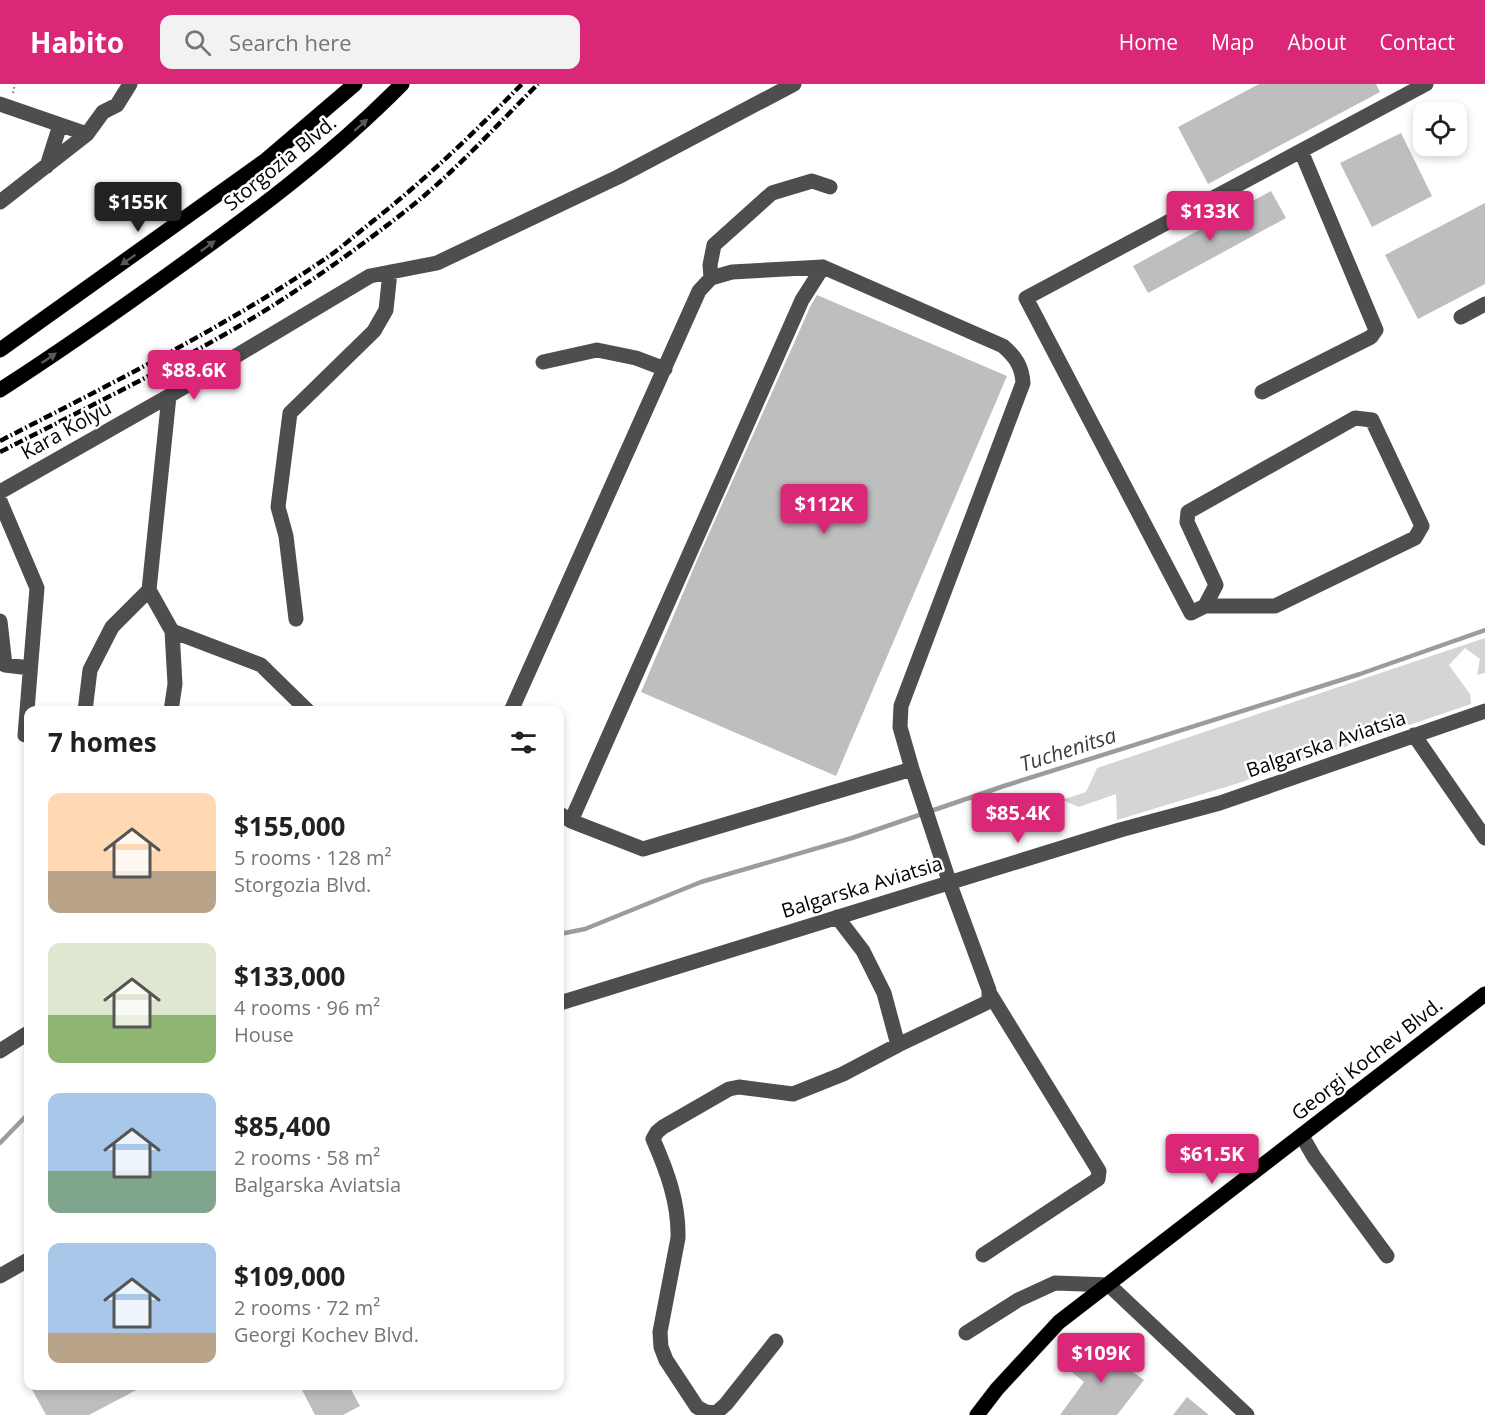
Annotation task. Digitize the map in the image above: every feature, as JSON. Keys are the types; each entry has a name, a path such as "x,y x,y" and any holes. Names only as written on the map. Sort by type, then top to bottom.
{"main road":[{"name":"Storgozia Blvd.","path":"0,350 266,160 355,84"},
{"name":"Storgozia Blvd.","path":"0,390 80,337 268,203 367,120 402,84"},
{"name":"Georgi Kochev Blvd.","path":"977,1415 997,1389 1059,1322 1485,994"}],"street":[{"path":"0,202 87,134 103,112 117,105 130,84"},
{"name":"Kara Kolyu","path":"0,492 170,396 370,276 437,263 618,177 794,84"},
{"path":"1205,606 1216,585 1187,522 1188,512 1355,418 1372,420 1422,525 1415,538 1275,606 1205,606 1191,613 1026,298 1425,84"},
{"path":"0,104 87,134"},
{"path":"47,166 60,125"},
{"path":"1262,392 1371,337 1377,330 1300,151"},
{"path":"711,279 710,265 714,245 772,193 812,181 831,187"},
{"path":"823,267 802,300 565,818 643,849 912,769"},
{"path":"513,706 699,291 711,279 732,272 823,267 1003,346 1017,360 1022,371 1023,384 901,705 900,727 930,825 990,994 1100,1175 1098,1179 983,1255"},
{"path":"296,619 286,536 278,507 290,413 374,331 386,310 390,272"},
{"path":"1461,317 1485,304"},
{"path":"543,362 597,351 636,358 665,369"},
{"path":"170,396 149,590 172,631 175,684 172,706"},
{"path":"0,501 37,588 27,706"},
{"path":"86,706 90,670 112,627 149,590"},
{"path":"0,621 5,665 30,668"},
{"path":"172,631 261,665 303,706"},
{"name":"Balgarska Aviatsia","path":"564,1002 1120,830 1220,803 1485,711"},
{"path":"1414,735 1485,838"},
{"path":"837,917 863,951 884,993 898,1045"},
{"path":"776,1341 726,1404 716,1413 706,1412 697,1407 666,1360 661,1347 660,1332 679,1223 669,1175 653,1139 657,1131 729,1089 739,1087 793,1094 843,1074 898,1045 986,1004 990,994"},
{"path":"0,1052 24,1036"},
{"path":"1302,1136 1314,1157 1387,1256"},
{"path":"0,1276 24,1262"},
{"path":"966,1333 1018,1300 1055,1284 1109,1285 1247,1415"}],"shaded area":[{"path":"1485,638 1485,673 1477,675 1480,659 1465,648 1449,665 1470,694 1471,704 1242,782 1117,820 1116,794 1079,807 1062,800 1086,792 1097,768"}],"building":[{"path":"1259,84 1376,84 1380,92 1208,184 1178,127"},
{"path":"1401,133 1432,196 1372,227 1340,163"},
{"path":"1271,191 1286,218 1148,293 1133,266"},
{"path":"1485,203 1485,284 1418,319 1385,255"},
{"path":"817,295 1007,376 836,776 641,692 698,558"},
{"path":"1091,1340 1120,1365 1121,1363 1144,1380 1117,1415 1060,1415 1084,1382 1067,1368"},
{"path":"32,1390 136,1390 89,1415 46,1415"},
{"path":"302,1390 351,1390 360,1406 343,1415 315,1415"},
{"path":"1187,1397 1209,1415 1173,1415"}],"waterway":[{"name":"Tuchenitsa","path":"564,933 585,929 701,882 852,838 1004,786 1360,674 1485,630"},
{"name":"Tuchenitsa","path":"0,1143 24,1118"}],"railway":[{"path":"0,441 206,332 325,259 428,175 522,84"},
{"path":"0,452 197,350 261,313 316,277 369,239 439,183 538,84"}]}
